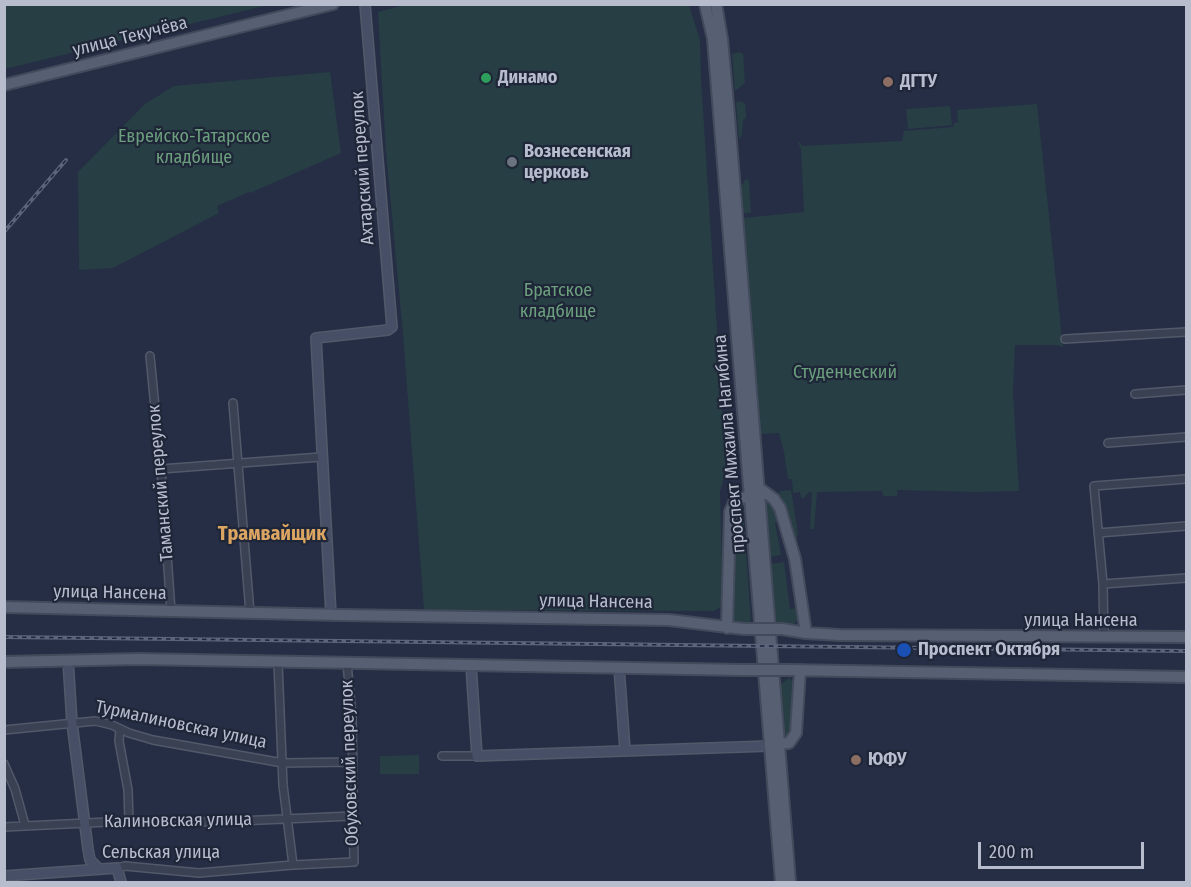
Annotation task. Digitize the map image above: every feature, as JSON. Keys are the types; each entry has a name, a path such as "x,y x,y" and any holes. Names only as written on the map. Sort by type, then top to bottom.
{"main road":[{"name":"улица Текучёва","path":"4,85 333,4"},
{"name":"проспект Михаила Нагибина","path":"705,4 713,39 760,496"},
{"name":"проспект Михаила Нагибина","path":"716,4 723,50 760,496 781,882"},
{"path":"728,628 730,512 735,500 760,496 776,501 781,511 795,559 806,633"},
{"name":"улица Нансена","path":"4,607 669,620 728,628 786,630 826,635 1186,637"},
{"path":"786,630 800,624 804,615"},
{"path":"804,615 811,626 826,635"},
{"path":"4,662 68,660 347,663 1186,677"},
{"path":"774,745 789,743 795,733 794,670"},
{"name":"проспект Михаила Нагибина","path":"774,745 790,882"}],"street":[{"name":"Ахтарский переулок","path":"321,457 316,338 391,329 365,4"},
{"path":"1065,339 1186,332"},
{"name":"Таманский переулок","path":"150,356 171,611"},
{"path":"1135,394 1186,390"},
{"path":"233,403 250,613"},
{"path":"1108,443 1186,437"},
{"path":"161,469 321,457 331,615"},
{"path":"1104,638 1103,584 1094,486 1186,479"},
{"path":"1098,533 1186,526"},
{"path":"1103,584 1186,578"},
{"path":"68,660 72,723 90,860 98,868"},
{"path":"278,663 283,784 293,865"},
{"name":"Обуховский переулок","path":"347,663 352,717 354,862"},
{"path":"471,665 477,756"},
{"path":"619,667 625,750"},
{"name":"Турмалиновская улица","path":"4,730 95,721 153,740 283,762 352,762"},
{"path":"120,729 119,741 128,790 129,821"},
{"path":"441,756 774,745"},
{"path":"4,764 15,789 24,825"},
{"name":"Калиновская улица","path":"4,827 129,821 214,822 352,816"},
{"name":"Сельская улица","path":"4,876 125,866 199,873 354,862"},
{"path":"117,868 121,882"}],"green space":[{"path":"5,4 268,4 268,5 5,69"},
{"name":"Братское кладбище","path":"408,4 689,5 700,40 726,471 720,492 723,599 720,607 714,611 424,610 403,334 386,151 378,12"},
{"path":"740,52 743,54 745,83 735,91 732,54"},
{"name":"Еврейско-Татарское кладбище","path":"330,72 341,153 217,206 219,213 113,268 79,270 78,172 145,104 174,86"},
{"path":"741,101 745,104 746,118 743,120 742,135 739,139 736,102"},
{"name":"Студенческий","path":"1037,104 1063,347 1015,345 1013,393 1019,491 897,490 897,496 883,496 882,491 817,492 814,529 810,529 812,492 809,492 803,499 800,492 793,493 792,479 788,479 779,433 760,434 743,218 804,212 801,149 798,142 802,146 902,141 904,131 953,127 954,123 958,122 957,110"},
{"path":"950,106 952,125 908,129 906,109"},
{"path":"745,180 749,180 751,213 742,213 740,188"},
{"path":"791,490 798,533 796,543 779,493"},
{"path":"766,502 774,504 780,521 775,523 781,555 770,557"},
{"path":"735,505 743,506 751,624 736,624 732,618"},
{"path":"784,562 790,609 800,608 799,618 794,624 775,623 771,564"},
{"path":"789,678 796,684 791,737 784,739 779,685"},
{"path":"419,755 419,774 380,774 380,756"}],"railway":[{"path":"4,232 66,160"},
{"path":"4,637 1186,651"}],"place":[{"name":"Динамо","path":"486,78"},
{"name":"ДГТУ","path":"888,82"},
{"name":"Вознесенская церковь","path":"512,162"},
{"name":"Проспект Октября","path":"904,650"},
{"name":"ЮФУ","path":"856,760"}],"district":[{"name":"Трамвайщик","path":"272,534"}]}
